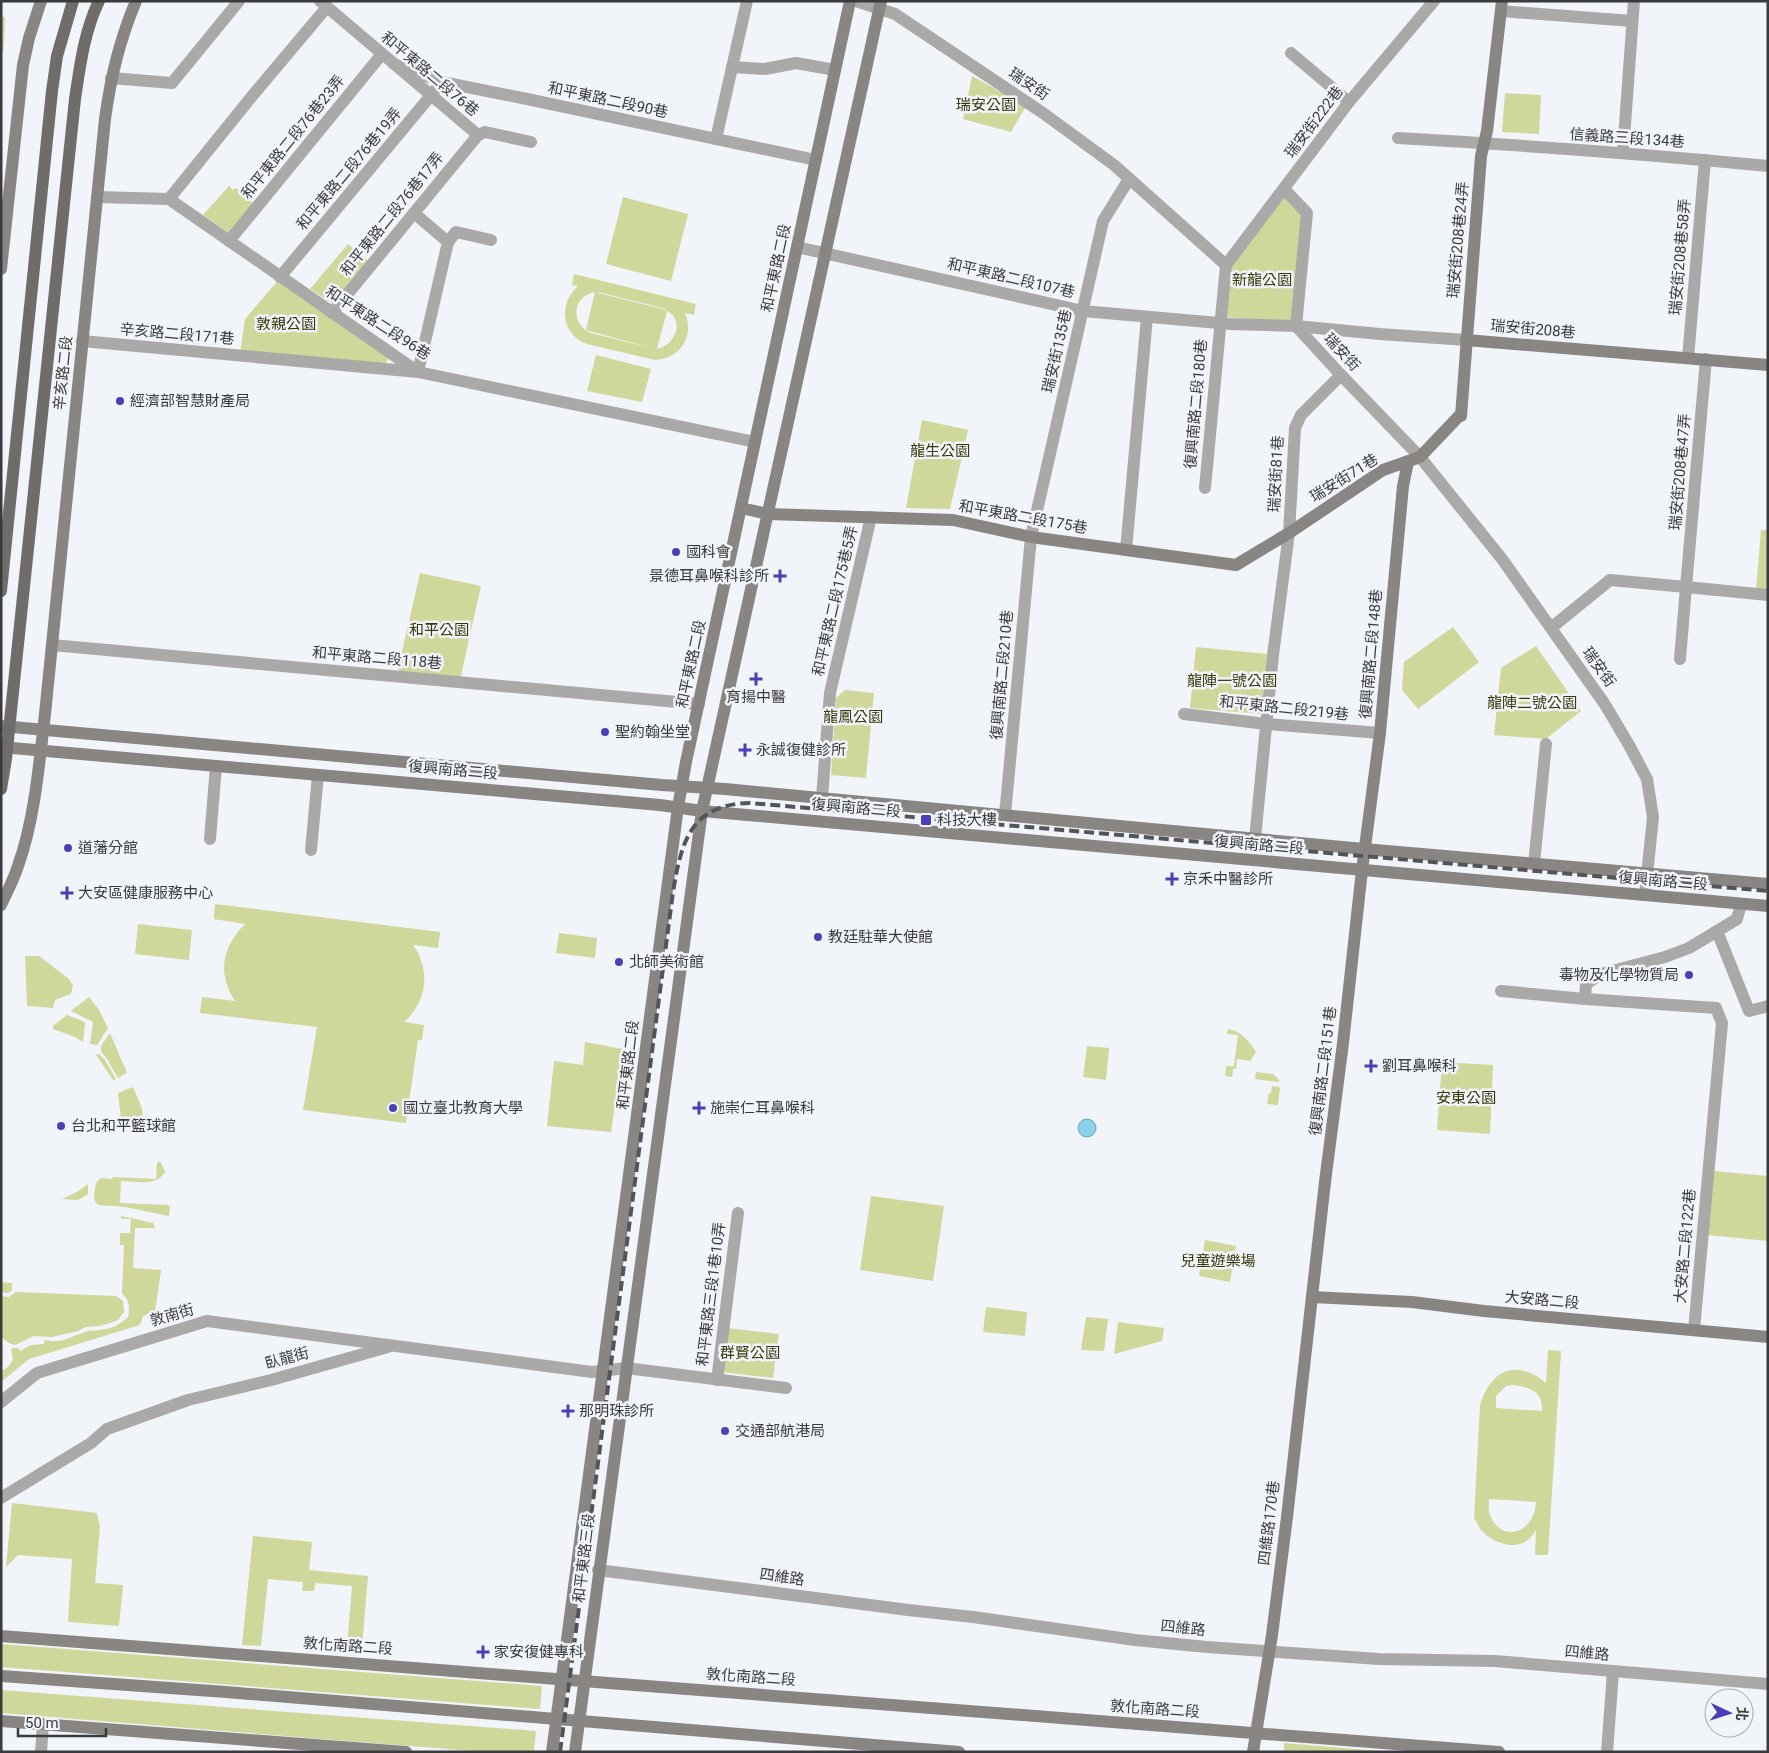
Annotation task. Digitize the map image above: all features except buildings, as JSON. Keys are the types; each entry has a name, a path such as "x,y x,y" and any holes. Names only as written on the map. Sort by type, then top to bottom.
{"main road":[{"path":"1,269 23,65 29,38 41,1"},
{"path":"1,591 52,91 57,56 73,1"},
{"name":"辛亥路二段","path":"1,789 6,726 76,99 82,55 99,1"},
{"name":"辛亥路二段","path":"1,905 18,866 28,830 40,751 111,78 117,54 136,1"},
{"name":"和平東路二段","path":"604,1370 678,807 850,1"},
{"path":"626,1368 702,811 880,5"},
{"name":"瑞安街208巷24弄","path":"1420,457 1461,416 1483,143 1487,131 1501,6"},
{"name":"瑞安街208巷","path":"1466,340 1768,365"},
{"name":"瑞安街71巷","path":"1289,533 1383,470 1420,457"},
{"name":"復興南路二段148巷","path":"1364,849 1380,733 1403,486 1408,462"},
{"name":"和平東路二段175巷","path":"741,508 768,514 953,520 1031,537 1236,565 1289,533"},
{"name":"復興南路二段","path":"6,726 1768,884"},
{"name":"復興南路二段","path":"4,748 1768,906"},
{"name":"復興南路二段151巷","path":"1312,1297 1343,1043 1364,849"},
{"name":"大安路二段","path":"1312,1297 1412,1302 1484,1311 1768,1336"},
{"name":"四維路170巷","path":"1253,1752 1269,1652 1287,1517 1312,1297"},
{"name":"和平東路三段","path":"574,1752 626,1368"},
{"name":"和平東路三段","path":"552,1752 604,1370"},
{"name":"敦化南路二段","path":"1,1636 1499,1752"},
{"path":"1,1676 226,1692 959,1752"},
{"path":"1,1721 406,1752"}],"street":[{"path":"111,78 172,83 239,1"},
{"path":"716,139 747,1"},
{"name":"瑞安街","path":"856,1 880,5 1035,107 1114,165 1226,265"},
{"name":"瑞安街222巷","path":"1226,265 1349,102 1434,1"},
{"path":"1624,152 1634,1"},
{"path":"97,197 169,200 323,4"},
{"name":"和平東路二段76巷","path":"323,4 478,136 485,132 531,142"},
{"path":"1501,6 1632,21"},
{"path":"1291,53 1349,102"},
{"name":"和平東路二段76巷23弄","path":"229,241 382,54"},
{"path":"732,67 765,69 796,63 835,70"},
{"name":"和平東路二段90巷","path":"394,64 442,82 816,160"},
{"name":"和平東路二段76巷19弄","path":"280,277 442,82"},
{"name":"和平東路二段76巷17弄","path":"332,312 478,136"},
{"name":"信義路三段134巷","path":"1398,138 1594,152 1624,152 1768,166"},
{"name":"瑞安街208巷58弄","path":"1688,358 1705,160"},
{"name":"瑞安街135巷","path":"1031,537 1103,221 1129,179"},
{"path":"1226,265 1220,323 1296,326 1307,213 1284,189"},
{"name":"和平東路二段96巷","path":"169,200 418,372 755,442"},
{"path":"414,213 448,242"},
{"path":"418,372 448,242 456,232 491,240"},
{"name":"和平東路二段107巷","path":"797,247 1083,311 1220,323"},
{"path":"1126,550 1147,317"},
{"name":"復興南路二段180巷","path":"1205,488 1220,323"},
{"name":"瑞安街","path":"1296,326 1341,376 1420,457 1502,559 1604,703 1629,745 1646,779 1653,817 1645,895"},
{"name":"瑞安街208巷","path":"1296,326 1466,340"},
{"name":"辛亥路二段171巷","path":"82,341 418,372"},
{"name":"瑞安街208巷47弄","path":"1680,658 1706,359"},
{"name":"瑞安街81巷","path":"1255,839 1273,654 1289,533 1295,428 1301,416 1341,376"},
{"name":"和平東路二段175巷5弄","path":"822,798 830,693 871,517"},
{"name":"復興南路二段210巷","path":"1005,815 1031,537"},
{"path":"1550,628 1610,580 1768,595"},
{"name":"和平東路二段118巷","path":"52,645 699,704"},
{"name":"和平東路二段219巷","path":"1184,714 1266,724 1380,733"},
{"path":"1534,864 1546,744"},
{"path":"210,839 216,766"},
{"path":"311,850 318,775"},
{"path":"1501,991 1585,999 1586,984 1601,974 1665,958 1689,948 1737,919 1741,904"},
{"path":"1717,931 1749,1011 1768,1006"},
{"name":"大安路二段122巷","path":"1585,999 1716,1008 1722,1023 1694,1330"},
{"name":"和平東路三段1巷10弄","path":"717,1380 738,1213"},
{"name":"敦南街","path":"1,1402 37,1373 207,1321 396,1345"},
{"name":"臥龍街","path":"1,1498 91,1443 107,1429 188,1400 270,1380 396,1345 592,1372 626,1368 786,1388"},
{"name":"四維路","path":"598,1570 908,1610 973,1616 1135,1640 1269,1652 1378,1659 1495,1661 1768,1684"},
{"path":"1607,1752 1613,1672"},
{"path":"41,1752 43,1724"}],"green space":[{"path":"1,16 5,17 3,53 1,52"},
{"name":"瑞安公園","path":"972,76 1026,106 1011,132 963,119"},
{"path":"1505,93 1541,95 1539,134 1502,132"},
{"path":"229,186 233,190 236,188 256,206 232,235 203,215"},
{"name":"新龍公園","path":"1283,195 1302,214 1292,322 1225,317 1230,267"},
{"path":"623,197 688,214 671,281 606,264"},
{"path":"348,244 371,263 336,306 310,289"},
{"path":"574,274 696,304 694,315 685,313 688,330 683,345 672,355 664,359 655,360 587,344 578,339 567,326 565,310 567,301 578,286 572,285","holes":["595,292 586,330 577,317 578,304 587,295","598,292 667,310 598,293","667,311 673,315 677,326 673,338 664,347 657,349","586,330 655,349 591,333"]},
{"name":"敦親公園","path":"280,278 389,356 384,367 240,354 245,319"},
{"path":"596,355 651,369 642,402 587,391"},
{"name":"龍生公園","path":"922,420 968,430 950,509 906,508"},
{"path":"1761,530 1768,530 1768,591 1756,590"},
{"name":"和平公園","path":"420,573 481,586 460,680 397,674"},
{"path":"1453,627 1479,662 1418,709 1402,690 1404,662"},
{"name":"龍陣二號公園","path":"1536,646 1581,711 1546,739 1494,735 1501,668"},
{"name":"龍陣一號公園","path":"1196,647 1267,654 1261,714 1190,708"},
{"name":"龍鳳公園","path":"845,690 874,693 866,778 831,775 836,698"},
{"path":"215,904 440,932 438,948 413,945 422,965 424,985 418,1005 404,1022 424,1025 422,1040 418,1040 406,1123 303,1110 317,1027 200,1013 202,997 235,1001 229,991 226,980 225,961 231,942 245,924 214,919"},
{"path":"138,924 192,930 189,960 135,954"},
{"path":"559,933 597,938 595,958 556,953"},
{"path":"25,956 39,956 69,979 73,986 71,994 55,1000 53,1008 27,1006"},
{"path":"89,997 99,1010 108,1028 97,1045 90,1044 93,1022 71,1011"},
{"path":"67,1015 85,1022 83,1042 53,1029 53,1026"},
{"path":"1228,1029 1237,1032 1245,1038 1256,1052 1250,1061 1237,1059 1236,1069 1233,1069 1232,1077 1225,1076 1226,1066 1234,1066 1238,1035 1227,1034"},
{"path":"110,1033 127,1073 118,1078 101,1051 101,1046"},
{"path":"585,1042 623,1049 611,1132 547,1126 554,1061 583,1065"},
{"path":"1087,1046 1109,1048 1106,1080 1083,1077"},
{"path":"99,1054 105,1060 116,1079 113,1080 96,1055"},
{"name":"安東公園","path":"1442,1062 1493,1065 1490,1134 1437,1130"},
{"path":"1256,1072 1273,1074 1279,1082 1255,1079"},
{"path":"1272,1086 1280,1087 1278,1105 1267,1104"},
{"path":"133,1087 142,1108 143,1120 121,1119 118,1093"},
{"path":"160,1161 165,1172 156,1180 145,1182 121,1181 120,1203 168,1205 170,1207 169,1216 125,1207 99,1205 95,1201 96,1183 101,1178 156,1179 157,1163"},
{"path":"1713,1171 1768,1176 1768,1241 1707,1235"},
{"path":"88,1184 88,1194 78,1200 62,1199 77,1192"},
{"path":"871,1196 944,1206 933,1281 860,1270"},
{"path":"121,1216 153,1223 155,1228 135,1228 133,1268 161,1270 155,1312 143,1316 140,1325 29,1359 1,1382 1,1372 13,1360 11,1348 18,1348 20,1351 31,1345 44,1344 44,1341 47,1340 63,1340 88,1331 108,1329 128,1317 129,1304 122,1294 124,1245 120,1245 120,1233 130,1233 131,1219 121,1219"},
{"name":"兒童遊樂場","path":"1205,1240 1236,1246 1230,1282 1199,1276"},
{"path":"1,1282 12,1283 12,1290 8,1293 1,1292"},
{"path":"16,1292 116,1296 123,1301 124,1312 118,1320 110,1323 86,1327 78,1331 52,1337 34,1336 15,1345 1,1337 1,1296 9,1297"},
{"path":"986,1307 1027,1312 1025,1336 983,1332"},
{"path":"1086,1317 1108,1319 1104,1351 1081,1350"},
{"path":"1118,1322 1164,1328 1162,1341 1114,1354"},
{"name":"群賢公園","path":"726,1328 779,1334 773,1378 721,1372"},
{"path":"1548,1350 1561,1351 1548,1555 1535,1555 1536,1530 1523,1543 1517,1545 1504,1544 1492,1539 1481,1530 1474,1518 1480,1406 1490,1384 1497,1376 1505,1372 1524,1371 1535,1375 1546,1383","holes":["1506,1386 1525,1387 1535,1392 1540,1399 1542,1411 1496,1408 1496,1396","1489,1499 1536,1502 1530,1521 1517,1531 1510,1532 1502,1530 1495,1524 1490,1515"]},
{"path":"12,1503 97,1513 100,1527 95,1583 123,1585 119,1626 68,1622 72,1559 18,1555 6,1567"},
{"path":"253,1536 312,1542 309,1570 368,1576 362,1647 347,1646 352,1586 315,1583 314,1591 302,1591 303,1582 268,1579 261,1646 242,1645"},
{"path":"1,1644 542,1686 540,1709 1,1667"},
{"path":"1,1690 536,1731 534,1752 485,1752 1,1713"},
{"path":"1284,1743 1391,1752 1284,1752"}],"water":[{"path":"1083,1119 1091,1119 1096,1124 1094,1135 1083,1137 1078,1132 1078,1124"}],"railway":[{"path":"560,1752 673,892 685,843 692,829 701,819 714,810 730,805 750,803 1768,891"}],"place":[{"name":"經濟部智慧財產局","path":"120,401"},
{"name":"國科會","path":"676,552"},
{"name":"景德耳鼻喉科診所","path":"780,576"},
{"name":"育揚中醫","path":"756,679"},
{"name":"聖約翰坐堂","path":"605,732"},
{"name":"永誠復健診所","path":"745,750"},
{"name":"科技大樓","path":"926,820"},
{"name":"道藩分館","path":"68,848"},
{"name":"京禾中醫診所","path":"1172,879"},
{"name":"大安區健康服務中心","path":"67,893"},
{"name":"教廷駐華大使館","path":"818,937"},
{"name":"北師美術館","path":"619,962"},
{"name":"毒物及化學物質局","path":"1689,975"},
{"name":"劉耳鼻喉科","path":"1371,1066"},
{"name":"國立臺北教育大學","path":"393,1108"},
{"name":"施崇仁耳鼻喉科","path":"699,1108"},
{"name":"台北和平籃球館","path":"61,1126"},
{"name":"那明珠診所","path":"568,1411"},
{"name":"交通部航港局","path":"725,1431"},
{"name":"家安復健專科","path":"483,1652"}]}
